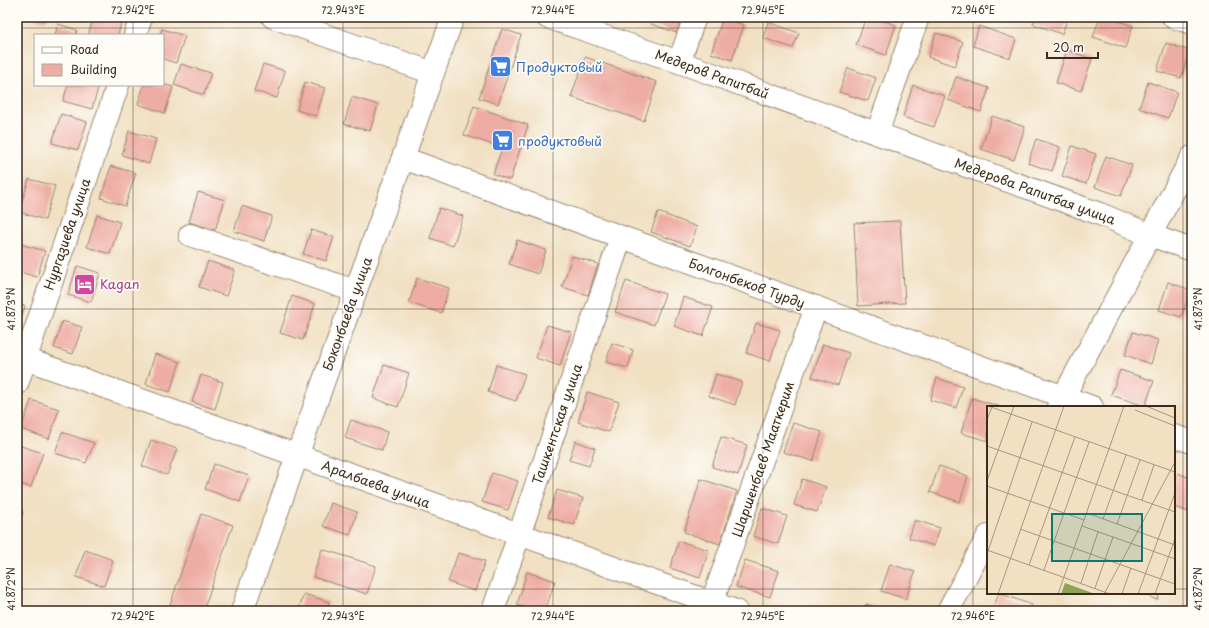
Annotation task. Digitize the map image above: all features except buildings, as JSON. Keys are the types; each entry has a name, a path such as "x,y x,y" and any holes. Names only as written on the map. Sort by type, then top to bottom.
{"street":[{"path":"135,34 141,17"},
{"path":"273,17 433,73"},
{"name":"Боконбаева улица","path":"242,611 453,17"},
{"name":"Медеров Рапитбай","path":"547,17 679,62 877,134"},
{"path":"679,62 695,17"},
{"path":"877,134 918,17"},
{"path":"1173,17 1192,23"},
{"name":"Нургазиева улица","path":"17,384 21,357 118,86"},
{"name":"Медерова Рапитбая улица","path":"877,134 1100,214 1150,235 1192,250"},
{"path":"1061,402 1192,157"},
{"name":"Болгонбеков Турду","path":"402,158 816,307 1061,402 1086,406"},
{"path":"190,236 356,291"},
{"name":"Ташкентская улица","path":"493,611 621,237"},
{"name":"Шаршенбаев Мааткерим","path":"711,607 816,307"},
{"name":"Аралбаева улица","path":"21,357 519,534 711,607 736,611"},
{"path":"1175,436 1192,442"},
{"path":"948,611 987,538"}],"place":[{"name":"Продуктовый","path":"500,67"},
{"name":"продуктовый","path":"503,141"},
{"name":"Kagan","path":"84,284"}]}
